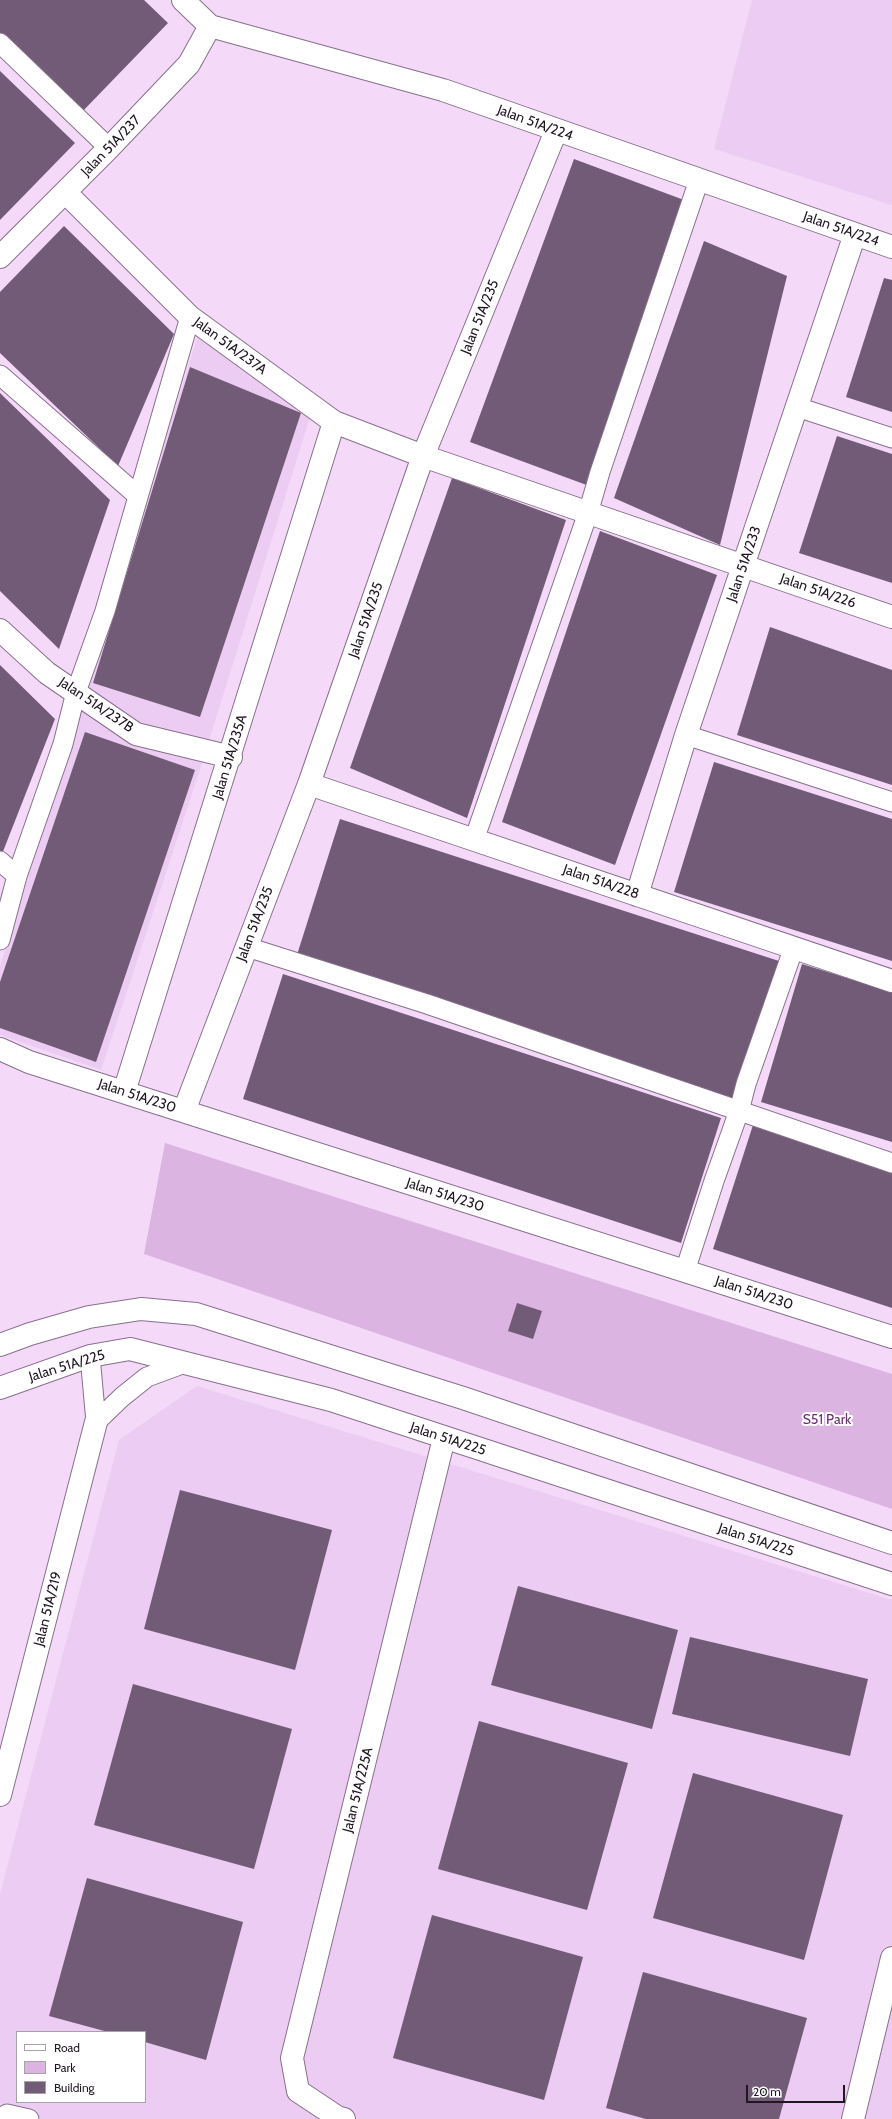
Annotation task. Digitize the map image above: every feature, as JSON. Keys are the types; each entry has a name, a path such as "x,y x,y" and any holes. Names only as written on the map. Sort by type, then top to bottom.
{"street":[{"name":"Jalan 51A/224","path":"183,0 210,26 443,90 556,131 892,247"},
{"name":"Jalan 51A/237","path":"0,257 66,193 189,64 210,26"},
{"name":"Jalan 51A/235","path":"184,1111 309,784 423,456 556,131"},
{"name":"Jalan 51A/237A","path":"66,193 190,317 334,422 423,456 588,513"},
{"name":"Jalan 51A/233","path":"637,895 686,735 855,234"},
{"name":"Jalan 51A/235A","path":"124,1092 334,422"},
{"name":"Jalan 51A/226","path":"588,513 892,617"},
{"name":"Jalan 51A/237B","path":"0,630 48,673 136,734 230,757"},
{"name":"Jalan 51A/228","path":"309,784 892,981"},
{"name":"Jalan 51A/230","path":"0,1049 29,1062 892,1337"},
{"path":"0,1345 38,1332 104,1315 141,1309 196,1314 463,1398 892,1543"},
{"name":"Jalan 51A/225","path":"0,1388 90,1356 130,1349 331,1400 892,1584"},
{"name":"Jalan 51A/219","path":"0,1795 96,1422"},
{"name":"Jalan 51A/225A","path":"344,2119 337,2117 298,2091 292,2058 444,1438"},
{"path":"853,2119 892,1958"}],"lane":[{"path":"0,43 109,148"},
{"path":"474,840 588,513 600,472 699,180"},
{"path":"0,940 17,876 63,744 76,692 104,611 190,317"},
{"path":"0,375 138,496"},
{"path":"797,407 892,438"},
{"path":"686,735 892,802"},
{"path":"0,860 17,876"},
{"path":"247,947 427,1004 892,1163"},
{"path":"685,1271 714,1181 739,1111 746,1084 794,947"},
{"name":"Jalan 51A/219","path":"90,1356 96,1422"},
{"path":"96,1422 122,1397 147,1378 185,1363"},
{"path":"0,2119 6,2114 30,2119"}],"shaded area":[{"path":"752,0 892,0 892,205 714,149"},
{"path":"199,332 311,414 196,782 101,1070 0,1035 0,966"},
{"path":"197,1386 892,1600 892,2119 0,2119 0,1894 119,1440"}],"green space":[{"name":"S51 Park","path":"165,1143 892,1374 892,1509 144,1254"}],"building":[{"path":"0,0 144,0 168,23 80,114 0,36"},
{"path":"0,71 75,143 0,220"},
{"path":"574,159 684,200 592,487 470,442"},
{"path":"64,226 174,334 118,466 0,353 0,292"},
{"path":"704,241 787,276 720,545 614,498"},
{"path":"884,278 892,280 892,412 846,397"},
{"path":"190,367 301,413 200,717 93,683"},
{"path":"0,393 110,500 59,649 0,591"},
{"path":"837,436 892,454 892,583 799,553"},
{"path":"452,478 566,520 467,818 350,768"},
{"path":"600,531 717,575 615,865 502,822"},
{"path":"770,627 892,670 892,785 737,735"},
{"path":"0,665 55,719 2,854 0,851"},
{"path":"85,732 195,770 96,1062 0,1028 0,982"},
{"path":"714,762 892,819 892,961 674,892"},
{"path":"340,819 779,961 734,1101 296,958"},
{"path":"802,964 892,992 892,1142 761,1102"},
{"path":"283,974 721,1118 681,1243 243,1099"},
{"path":"753,1125 892,1171 892,1308 713,1249"},
{"path":"517,1303 542,1311 533,1339 508,1331"},
{"path":"180,1490 332,1530 295,1670 144,1629"},
{"path":"518,1586 678,1630 652,1729 491,1685"},
{"path":"690,1637 868,1679 850,1756 672,1714"},
{"path":"133,1684 292,1729 254,1869 94,1825"},
{"path":"479,1721 628,1763 587,1910 438,1869"},
{"path":"693,1773 843,1815 804,1960 653,1918"},
{"path":"87,1878 243,1922 206,2060 146,2042 146,2031 104,2031 49,2016"},
{"path":"432,1915 583,1957 544,2100 393,2058"},
{"path":"643,1972 807,2018 779,2119 646,2119 606,2108"}]}
